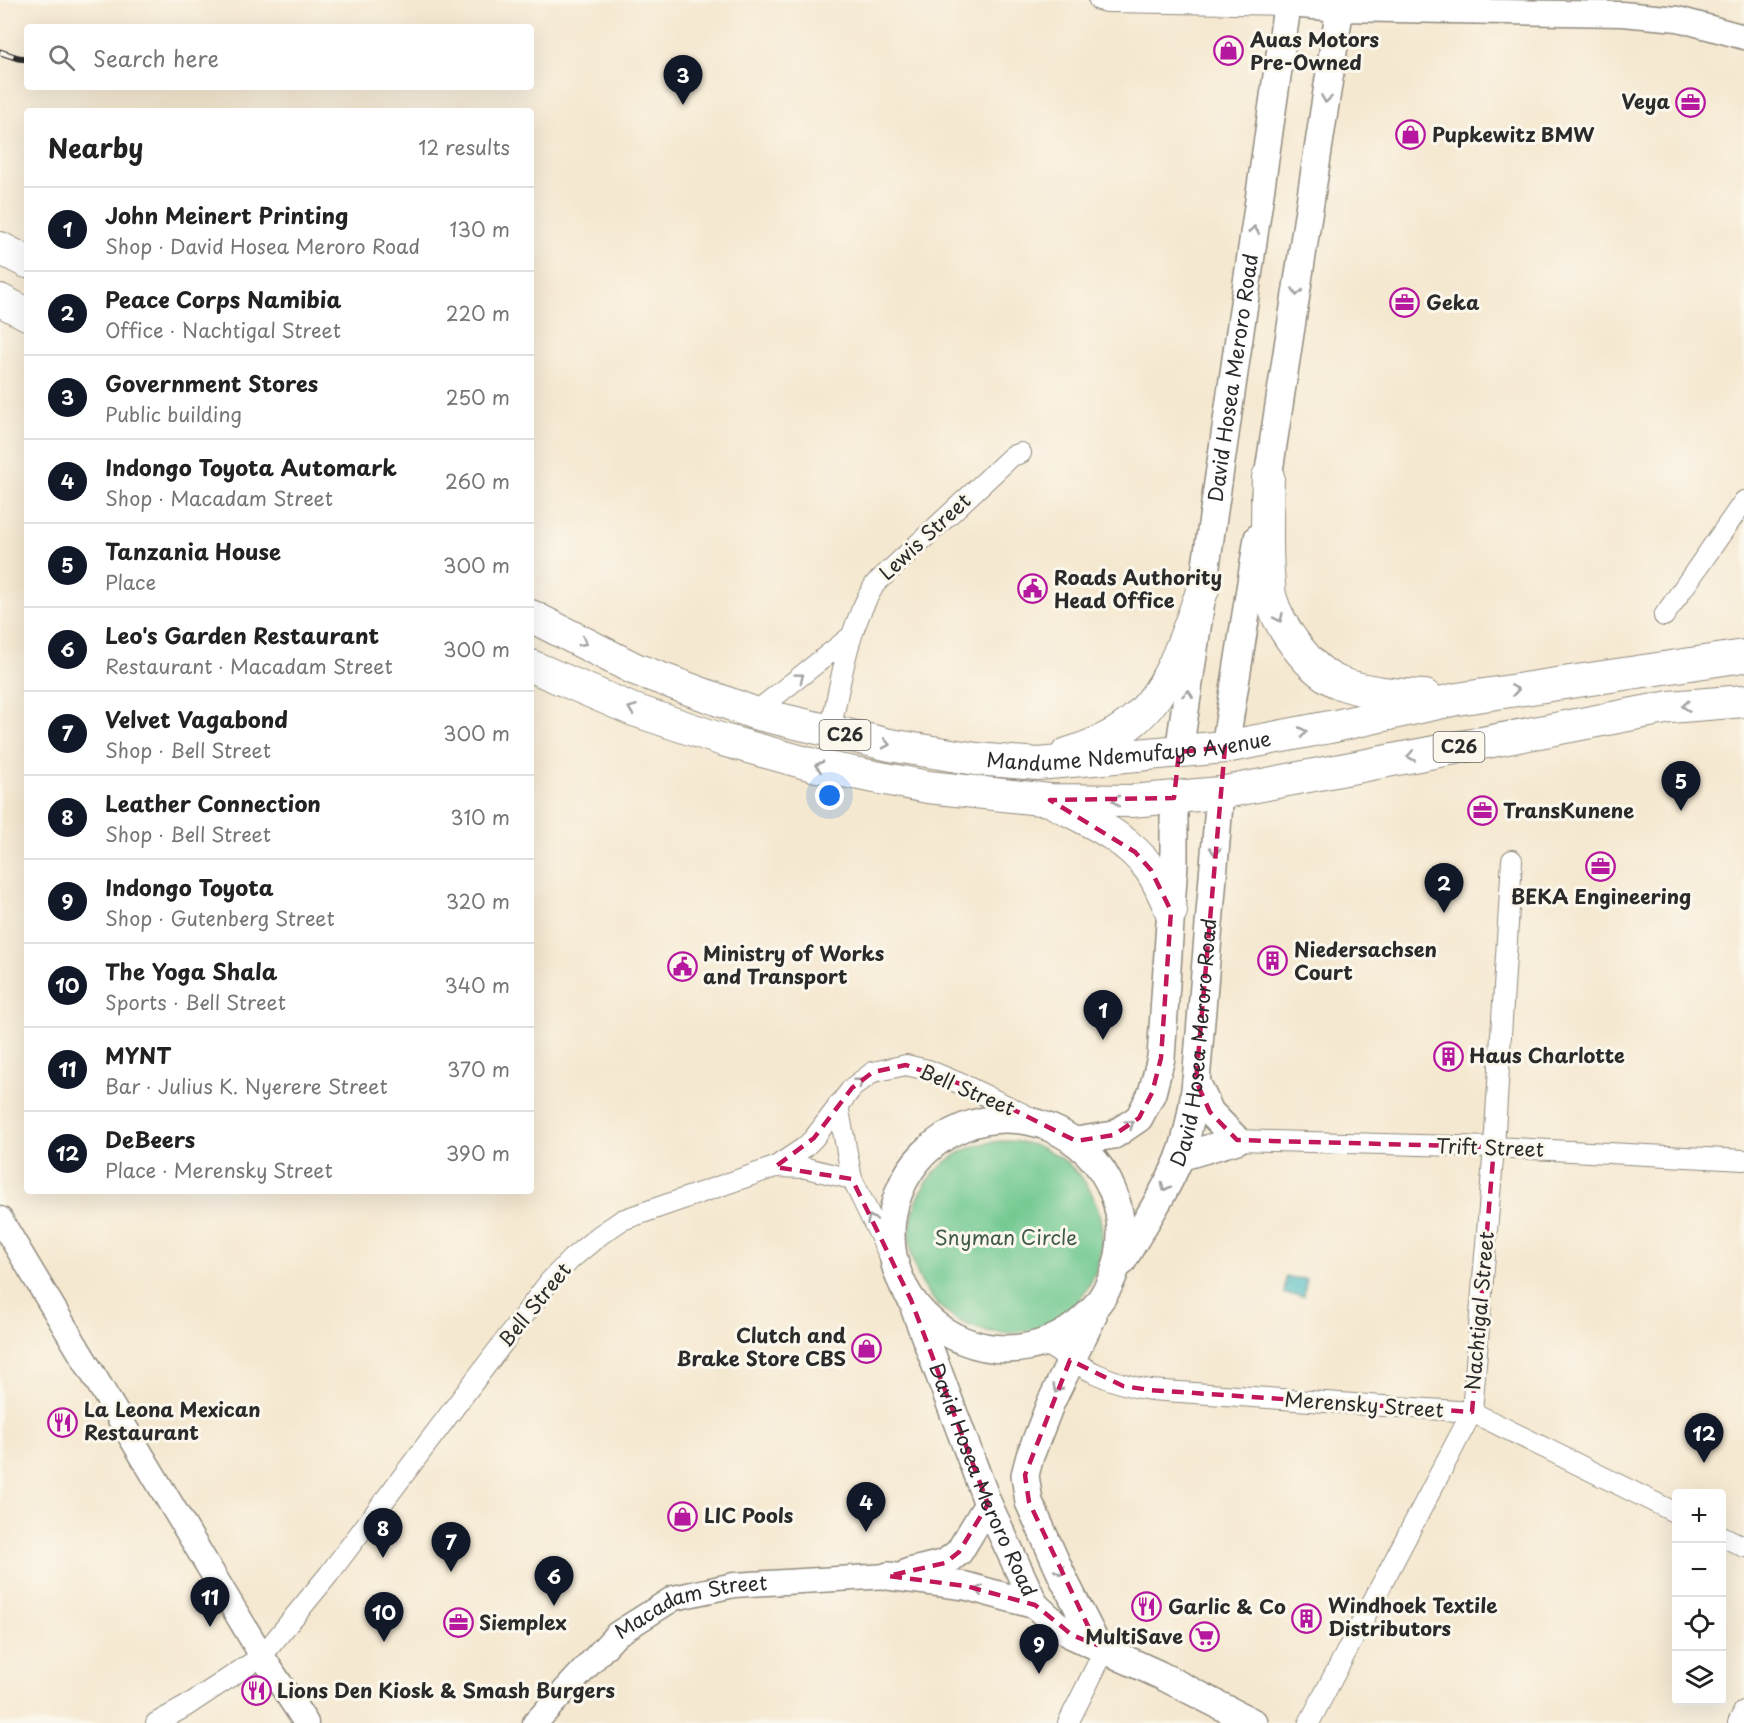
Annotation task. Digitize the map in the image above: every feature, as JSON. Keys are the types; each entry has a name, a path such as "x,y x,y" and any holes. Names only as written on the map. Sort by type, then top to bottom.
{"main road":[{"name":"David Hosea Meroro Road","path":"1179,752 1287,2"},
{"path":"1220,792 1225,747 1340,5"},
{"path":"0,248 24,260"},
{"path":"0,300 24,312"},
{"path":"1268,477 1267,554 1270,595 1280,622 1294,643 1314,665 1338,682 1365,690 1397,695 1457,699"},
{"path":"1038,764 1093,746 1133,721 1158,693 1179,651 1203,589"},
{"name":"Mandume Ndemufayo Avenue","path":"534,618 635,669 754,713 890,745 944,754 1038,764 1225,747 1457,699 1744,656"},
{"name":"Mandume Ndemufayo Avenue","path":"534,667 631,709 723,740 806,763 928,787 1050,800 1131,801 1220,792 1670,707 1744,701"},
{"path":"1174,798 1179,752"},
{"name":"David Hosea Meroro Road","path":"1101,1647 1063,1578 1029,1502 1025,1475 1051,1402 1070,1360 1163,1191 1180,1157 1189,1126 1196,1081 1220,792"},
{"name":"David Hosea Meroro Road","path":"1076,1141 1114,1135 1139,1118 1152,1093 1161,1058 1171,911 1174,798"},
{"path":"1050,800 1105,830 1135,852 1151,870 1171,911"},
{"path":"1180,1157 1237,1140 1210,1112 1196,1081"},
{"path":"1007,1118 1044,1124 1076,1141 1097,1163 1112,1188 1120,1218 1121,1247 1108,1288 1080,1323 1067,1333 1044,1343 1020,1349 989,1349 959,1340 932,1323 911,1300 897,1271 891,1235 896,1199 913,1166 939,1140 971,1124 1007,1118"},
{"name":"David Hosea Meroro Road","path":"911,1300 988,1504 1035,1605 1072,1635 1101,1647"},
{"path":"888,1576 924,1570 945,1563 959,1552 988,1504"},
{"path":"888,1576 966,1586 1035,1605"},
{"path":"1101,1647 1254,1723"}],"street":[{"path":"1099,0 1107,2 1287,2 1631,15 1678,19 1744,37"},
{"name":"Lewis Street","path":"830,732 850,637 861,606 875,584 1012,456 1021,453"},
{"path":"1664,616 1744,501"},
{"path":"754,713 850,637"},
{"name":"Nachtigal Street","path":"1309,1723 1472,1412 1494,1147 1512,860"},
{"name":"Bell Street","path":"156,1723 262,1656 329,1574 549,1282 600,1235 622,1220 775,1167 805,1147 852,1088 873,1072 906,1065 928,1070 1044,1124"},
{"path":"838,1105 852,1179 897,1271"},
{"name":"Trift Street","path":"1237,1140 1494,1147 1744,1160"},
{"path":"775,1167 806,1168 852,1179"},
{"path":"0,1220 262,1656 306,1723"},
{"name":"Merensky Street","path":"1044,1343 1103,1378 1124,1386 1150,1390 1472,1412 1672,1511"},
{"path":"1726,1538 1744,1547"},
{"name":"Macadam Street","path":"535,1723 617,1634 674,1598 734,1585 888,1576"},
{"path":"1068,1723 1101,1647"},
{"path":"1738,1723 1744,1711"}],"highlighted area":[{"path":"1225,747 1196,1081 1210,1112 1237,1140 1494,1147 1472,1412 1150,1390 1123,1386 1070,1360 1025,1475 1029,1502 1097,1645 1072,1635 1035,1605 966,1586 888,1576 945,1563 959,1552 988,1504 911,1300 852,1179 775,1167 814,1138 852,1088 873,1072 906,1065 966,1086 1076,1141 1114,1135 1139,1118 1152,1093 1161,1058 1171,911 1151,870 1135,852 1050,800 1174,798 1179,752"}],"green space":[{"name":"Snyman Circle","path":"997,1141 1015,1141 1043,1148 1074,1169 1095,1200 1102,1237 1095,1274 1074,1305 1043,1326 1015,1333 997,1333 961,1322 932,1298 921,1282 914,1265 910,1246 910,1228 921,1192 945,1163 961,1152 978,1145"}],"water":[{"path":"1286,1277 1306,1279 1304,1296 1284,1294"}],"railway":[{"path":"0,52 24,59"}],"place":[{"name":"Auas Motors Pre-Owned","path":"1229,51"},
{"name":"Veya","path":"1691,102"},
{"name":"Government Stores","path":"683,105"},
{"name":"Pupkewitz BMW","path":"1411,135"},
{"name":"Geka","path":"1405,303"},
{"name":"Roads Authority Head Office","path":"1033,589"},
{"name":"TransKunene","path":"1482,811"},
{"name":"Tanzania House","path":"1681,811"},
{"name":"BEKA Engineering","path":"1601,866"},
{"name":"Peace Corps Namibia","path":"1444,913"},
{"name":"Niedersachsen Court","path":"1273,961"},
{"name":"Ministry of Works and Transport","path":"682,966"},
{"name":"John Meinert Printing","path":"1103,1040"},
{"name":"Haus Charlotte","path":"1448,1056"},
{"name":"Clutch and Brake Store CBS","path":"867,1348"},
{"name":"La Leona Mexican Restaurant","path":"63,1422"},
{"name":"DeBeers","path":"1704,1463"},
{"name":"LIC Pools","path":"683,1516"},
{"name":"Indongo Toyota Automark","path":"866,1532"},
{"name":"Leather Connection","path":"383,1558"},
{"name":"Velvet Vagabond","path":"451,1572"},
{"name":"Leo's Garden Restaurant","path":"554,1606"},
{"name":"Garlic & Co","path":"1147,1607"},
{"name":"Windhoek Textile Distributors","path":"1307,1618"},
{"name":"Siemplex","path":"458,1623"},
{"name":"MYNT","path":"210,1627"},
{"name":"MultiSave","path":"1204,1637"},
{"name":"The Yoga Shala","path":"384,1642"},
{"name":"Indongo Toyota","path":"1039,1674"},
{"name":"Lions Den Kiosk & Smash Burgers","path":"256,1691"}]}
